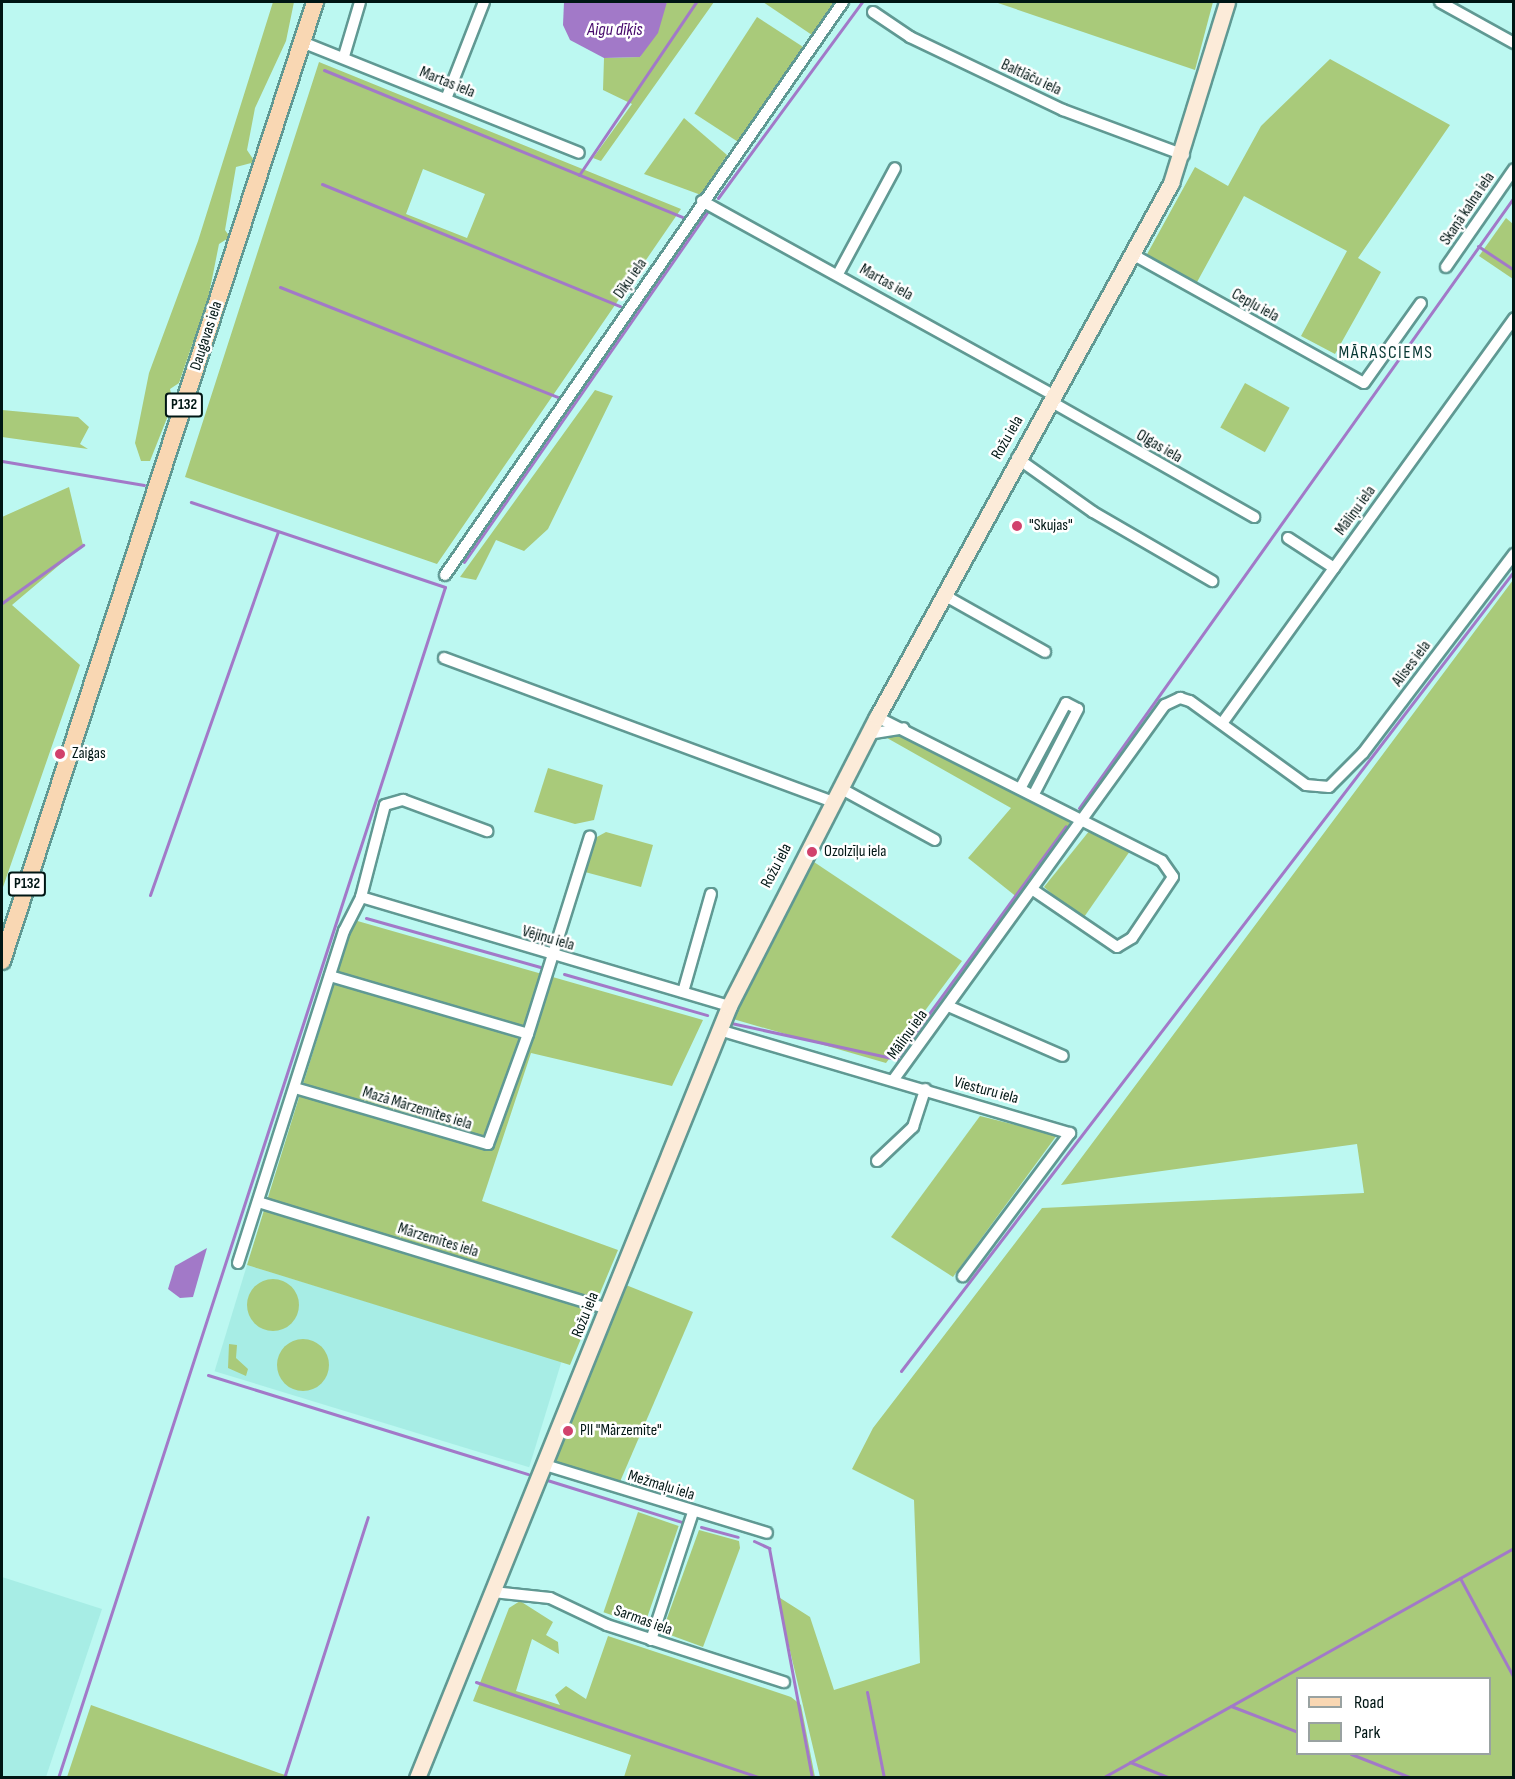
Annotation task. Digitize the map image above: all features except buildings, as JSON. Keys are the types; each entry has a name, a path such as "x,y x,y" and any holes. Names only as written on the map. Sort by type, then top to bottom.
{"main road":[{"name":"Daugavas iela","path":"2,961 315,2"}],"street":[{"path":"344,56 360,2"},
{"path":"446,99 484,2"},
{"name":"Dīķu iela","path":"445,575 702,201 843,2"},
{"name":"Rožu iela","path":"417,1778 729,1006 877,717 1017,458 1132,254 1184,154 1227,2"},
{"path":"1440,2 1514,43"},
{"name":"Baltlāču iela","path":"873,12 910,37 1063,110 1184,154"},
{"name":"Martas iela","path":"302,42 344,56 579,153"},
{"path":"838,274 895,168"},
{"name":"Skaņā kalna iela","path":"1446,267 1514,169"},
{"name":"Martas iela","path":"702,201 838,274 1052,398"},
{"name":"Cepļu iela","path":"1132,254 1364,383 1421,303"},
{"name":"Māliņu iela","path":"719,1030 894,1079 1165,705 1180,698 1223,722 1514,318"},
{"name":"Olgas iela","path":"1052,398 1254,517"},
{"path":"1017,458 1093,512 1212,581"},
{"path":"1288,538 1334,568"},
{"name":"Alises iela","path":"1223,722 1306,785 1329,787 1364,753 1514,554"},
{"path":"944,595 1045,652"},
{"path":"444,658 833,802"},
{"path":"1021,787 1066,703 1078,709 1034,794"},
{"path":"877,717 904,728 1021,787 1162,861 1172,885 1132,938 1117,947 1033,890"},
{"path":"868,734 904,728"},
{"path":"840,788 934,840"},
{"path":"238,1263 330,976 360,897 361,879 389,800 403,800 487,831"},
{"path":"330,976 528,1034 555,957 590,836"},
{"path":"683,992 711,894"},
{"name":"Vējiņu iela","path":"360,897 555,957 729,1006"},
{"path":"948,1006 1062,1056"},
{"name":"Mazā Mārzemītes iela","path":"295,1088 488,1144 528,1034"},
{"name":"Viesturu iela","path":"894,1079 1070,1133 963,1276"},
{"path":"877,1161 914,1127 925,1089"},
{"name":"Mārzemītes iela","path":"258,1202 608,1309"},
{"name":"Mežmaļu iela","path":"545,1465 767,1533"},
{"path":"651,1640 693,1512"},
{"name":"Sarmas iela","path":"493,1592 550,1598 651,1640 784,1682"}],"shaded area":[{"path":"247,1265 562,1361 529,1467 215,1371"},
{"path":"2,1577 102,1609 46,1777 2,1777"}],"green space":[{"path":"273,2 294,2 286,41 255,108 247,150 255,162 236,167 225,230 230,237 219,244 208,299 179,383 170,389 173,403 150,461 141,461 135,443 149,373 198,241"},
{"path":"667,2 714,2 601,161 593,158 632,104 603,90 604,58 640,57"},
{"path":"763,2 838,2 812,35"},
{"path":"995,2 1213,2 1195,70"},
{"path":"757,17 804,47 741,144 694,113"},
{"path":"1330,59 1450,125 1358,258 1381,272 1335,354 1301,336 1347,251 1244,196 1196,284 1146,256 1195,167 1228,186 1261,126"},
{"path":"319,62 681,209 437,564 185,477","holes":["423,169 485,194 467,238 406,214"]},
{"path":"684,118 727,155 701,195 644,174"},
{"path":"1506,218 1513,224 1513,279 1479,256"},
{"path":"1245,383 1290,408 1265,452 1220,428"},
{"path":"595,390 613,396 548,529 524,551 496,540 476,580 460,577"},
{"path":"2,410 78,417 89,427 80,444 88,449 2,437"},
{"path":"69,487 83,545 12,605 80,665 2,890 2,517"},
{"path":"1513,580 1513,1777 820,1777 777,1596 810,1617 834,1690 920,1663 914,1500 852,1469 873,1428 1042,1208 1364,1193 1357,1144 1061,1185"},
{"path":"880,734 908,734 1067,818 1070,825 1018,898 968,858 1011,808"},
{"path":"548,768 603,785 594,820 575,824 534,812"},
{"path":"1090,830 1130,851 1082,920 1044,887"},
{"path":"606,832 653,845 641,887 585,872 595,838"},
{"path":"811,860 962,961 886,1063 733,1019"},
{"path":"354,920 703,1020 672,1086 531,1053 482,1201 618,1250 570,1365 247,1265"},
{"path":"980,1116 1057,1135 953,1277 891,1237"},
{"path":"268,1279 278,1279 287,1283 295,1291 299,1305 295,1319 287,1327 278,1331 268,1331 259,1327 251,1319 247,1310 247,1300 251,1291 259,1283"},
{"path":"626,1285 693,1312 619,1484 562,1467 556,1460"},
{"path":"298,1339 308,1339 317,1343 325,1351 329,1365 325,1379 317,1387 308,1391 298,1391 289,1387 281,1379 277,1370 277,1360 281,1351 289,1343"},
{"path":"229,1344 237,1345 236,1358 248,1369 246,1376 228,1368"},
{"path":"638,1512 679,1526 644,1626 603,1612"},
{"path":"699,1530 739,1541 740,1548 703,1647 662,1632"},
{"path":"520,1601 553,1622 546,1635 558,1642 559,1654 532,1639 516,1691 560,1705 555,1695 566,1686 586,1699 608,1636 791,1697 801,1705 815,1777 624,1777 631,1755 473,1701 509,1608"},
{"path":"91,1705 279,1773 292,1777 67,1777"}],"water":[{"name":"Aigu dīķis","path":"564,2 667,2 658,33 640,57 604,58 570,40 563,25"},
{"path":"207,1248 193,1297 180,1298 168,1289 175,1266"}],"waterway":[{"path":"579,175 696,2"},
{"path":"718,198 862,2"},
{"path":"324,70 682,217"},
{"path":"322,184 620,306"},
{"path":"1079,808 1514,197"},
{"path":"464,562 708,211"},
{"path":"1478,246 1514,270"},
{"path":"280,287 558,397"},
{"path":"2,461 144,485"},
{"path":"58,1778 445,587 191,502"},
{"path":"150,895 278,532"},
{"path":"2,603 83,545"},
{"path":"901,1371 1514,571"},
{"path":"731,1023 896,1059 1066,826"},
{"path":"366,918 540,967"},
{"path":"564,974 707,1015"},
{"path":"208,1375 528,1474"},
{"path":"547,1480 685,1523"},
{"path":"284,1778 368,1517"},
{"path":"701,1527 738,1537"},
{"path":"754,1541 769,1548 812,1778"},
{"path":"1102,1778 1514,1548"},
{"path":"1460,1578 1514,1678"},
{"path":"476,1682 762,1778"},
{"path":"867,1692 884,1778"},
{"path":"1231,1706 1296,1731"},
{"path":"1354,1755 1412,1778"},
{"path":"1130,1762 1170,1778"}],"place":[{"name":"\"Skujas\"","path":"1017,526"},
{"name":"Zaigas","path":"60,754"},
{"name":"Ozolzīļu iela","path":"812,852"},
{"name":"PII \"Mārzemīte\"","path":"568,1431"}],"district":[{"name":"MĀRASCIEMS","path":"1386,353"}]}
